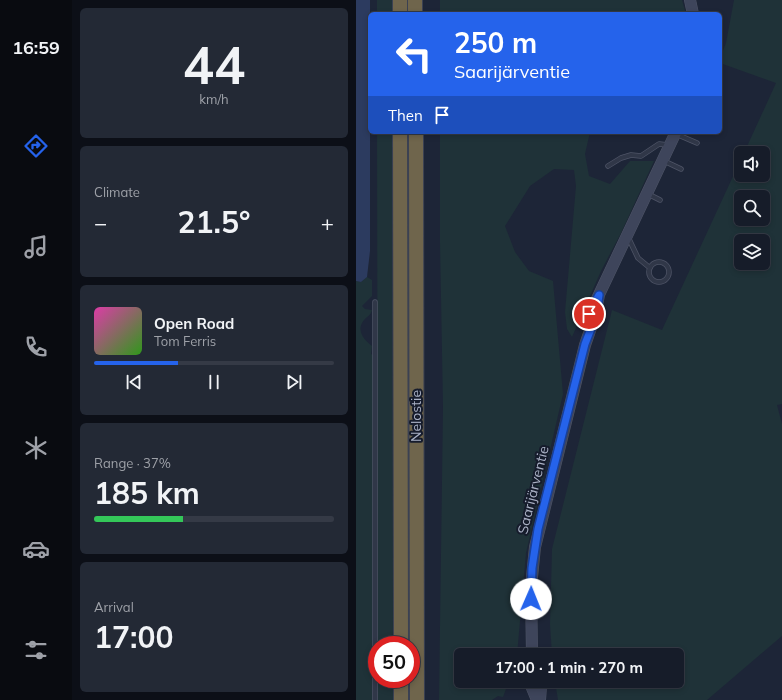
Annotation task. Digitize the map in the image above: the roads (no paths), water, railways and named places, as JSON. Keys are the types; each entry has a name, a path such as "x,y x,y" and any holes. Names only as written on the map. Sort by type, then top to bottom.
{"highway":[{"path":"400,0 400,12"},
{"path":"415,0 415,12"},
{"name":"Nelostie","path":"400,134 401,636"},
{"name":"Nelostie","path":"416,134 417,700"},
{"path":"401,688 401,700"}],"main road":[{"path":"690,0 693,12"},
{"name":"Saarijärventie","path":"532,648 531,586 535,548 588,336 596,316 599,295 676,134"},
{"path":"532,688 538,700"},
{"path":"538,700 541,688"}],"lane":[{"path":"678,134 697,144"},
{"path":"608,166 621,158 630,155 641,156 659,144 670,146"},
{"path":"663,161 681,169"},
{"path":"647,193 660,200"},
{"path":"627,236 638,258 650,268 651,277 658,282 666,279 669,274 668,267 661,262 656,263 650,268"},
{"path":"375,302 375,700"}],"water":[{"path":"356,0 370,0 370,12 368,12 368,134 370,134 370,251 367,277 361,282 356,281"}]}
